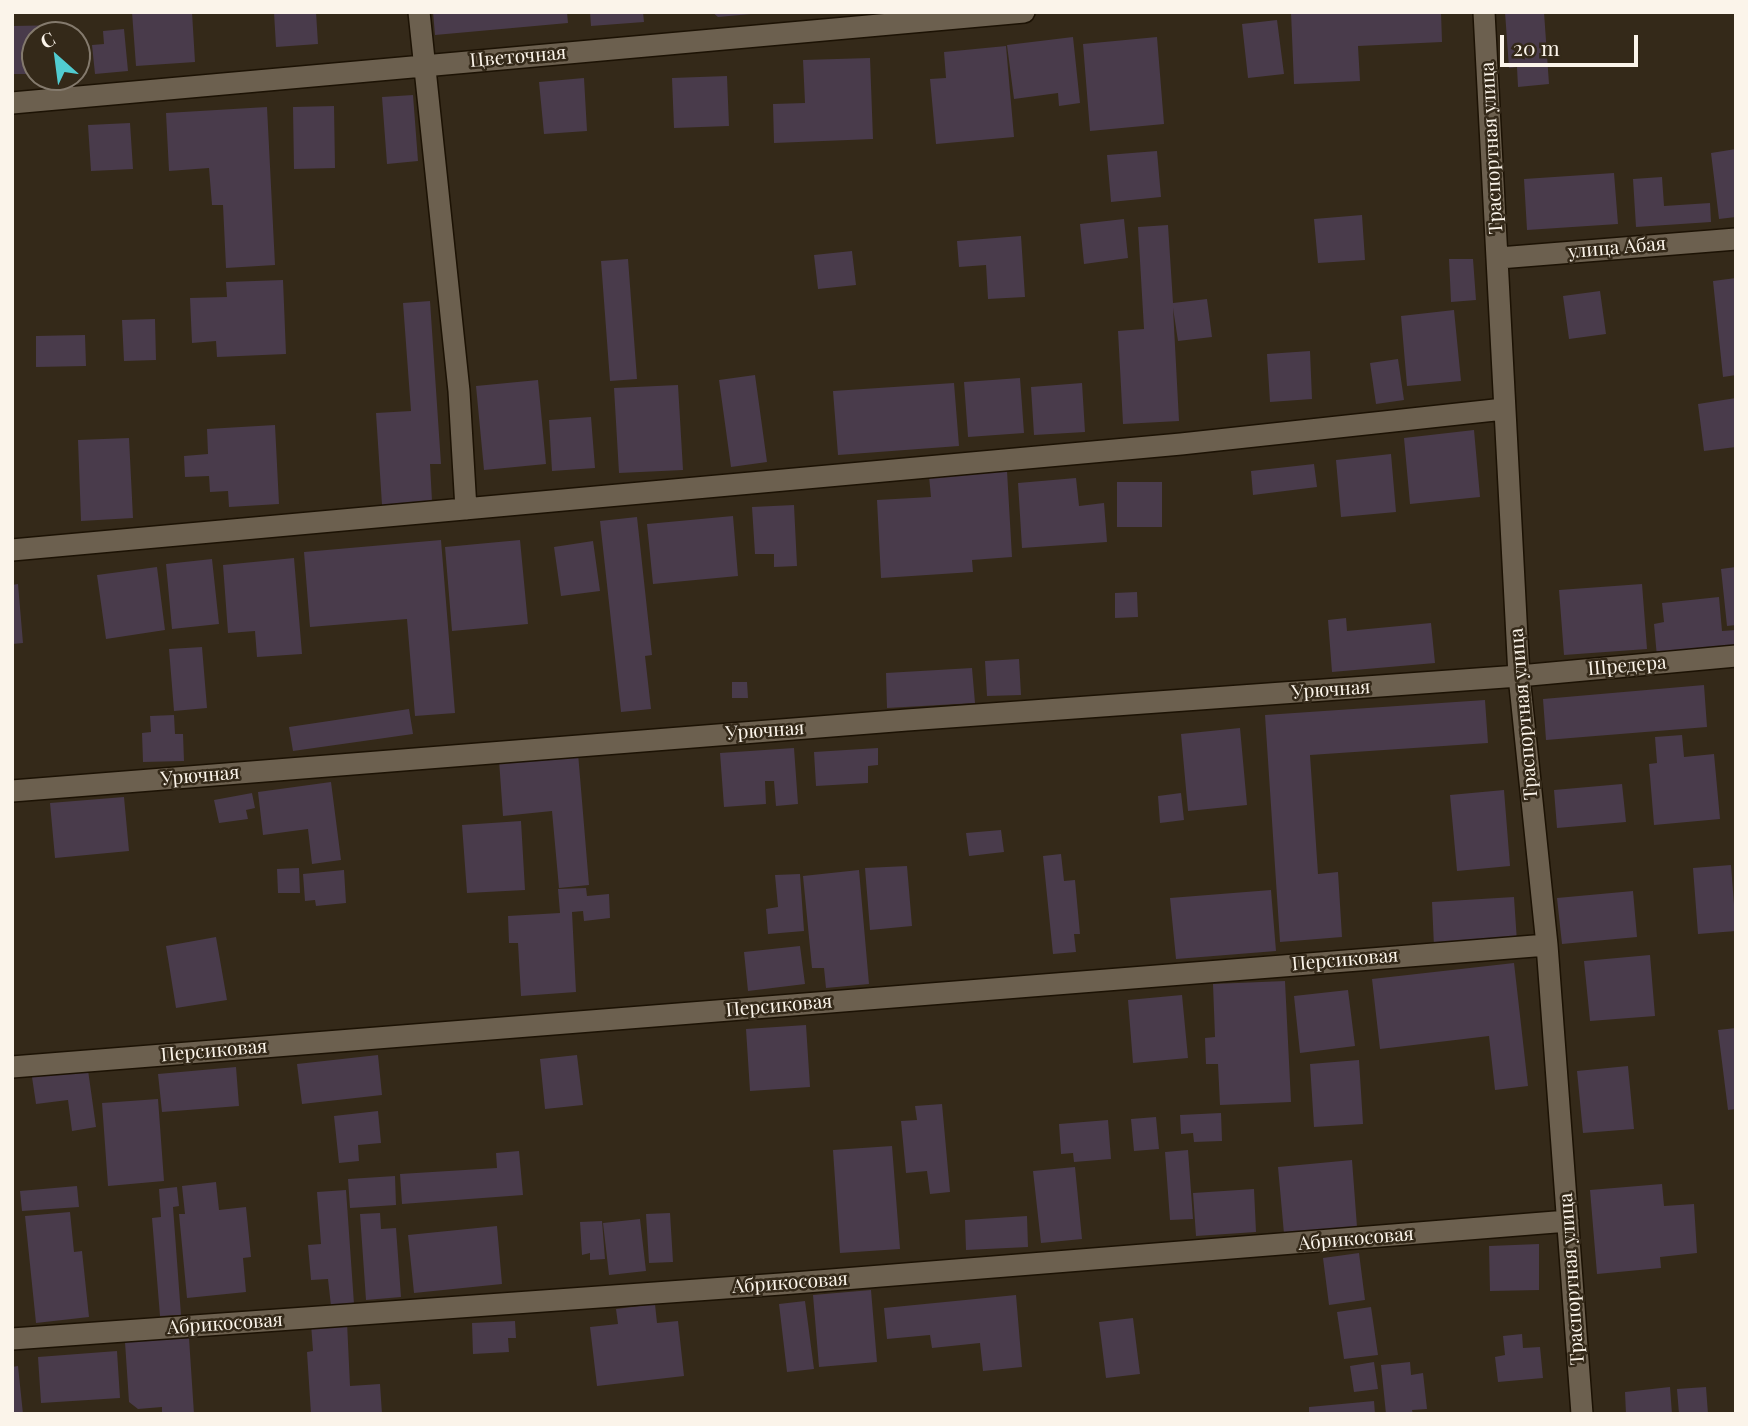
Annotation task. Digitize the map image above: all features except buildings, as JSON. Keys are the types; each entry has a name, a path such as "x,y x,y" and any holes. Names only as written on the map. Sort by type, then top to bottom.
{"street":[{"path":"419,12 459,391 466,509"},
{"name":"Цветочная","path":"12,103 1024,12"},
{"name":"Траспортная улица","path":"1484,12 1499,258 1518,676 1547,945 1582,1414"},
{"name":"улица Абая","path":"1499,258 1736,239"},
{"path":"12,550 1181,444 1504,409"},
{"name":"Шредера","path":"1518,676 1736,656"},
{"name":"Урючная","path":"12,791 1518,676"},
{"name":"Персиковая","path":"12,1067 1547,945"},
{"name":"Абрикосовая","path":"12,1339 768,1285 1568,1221"}]}
